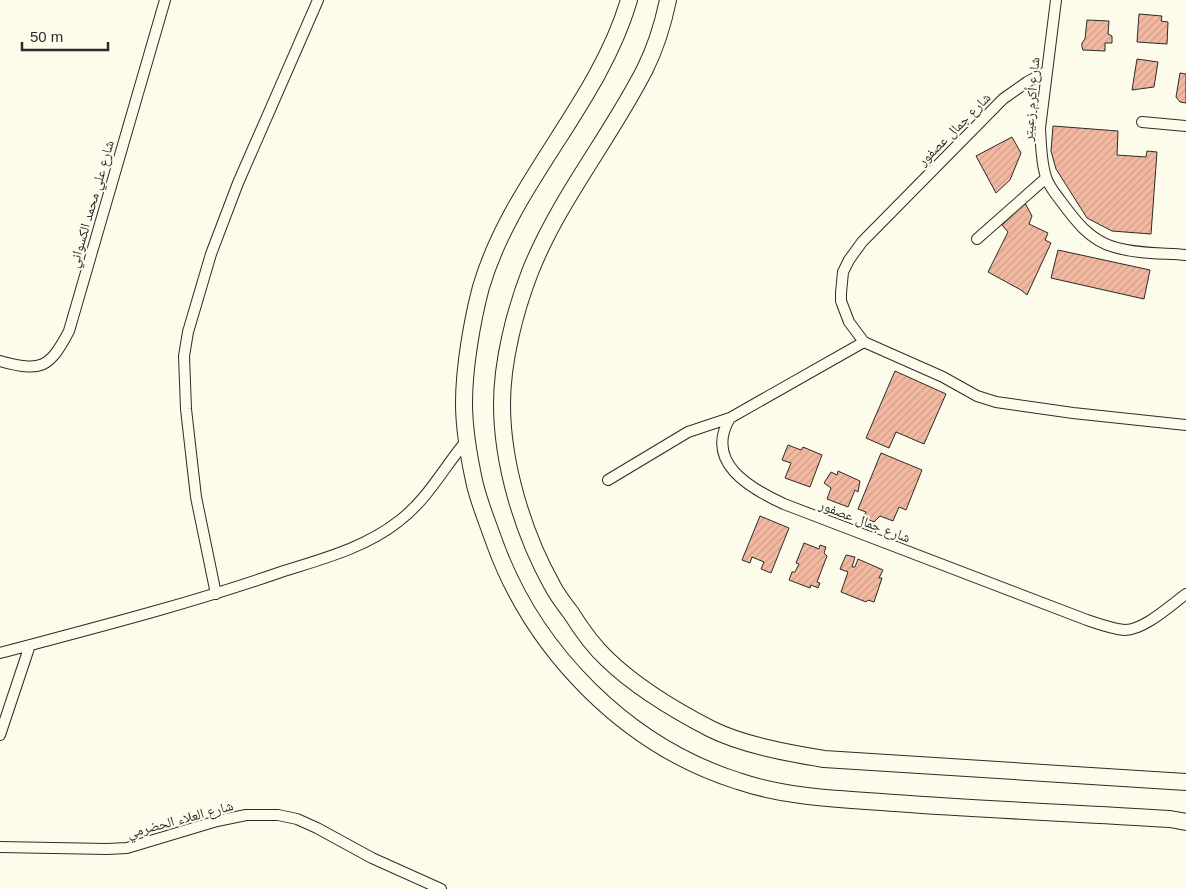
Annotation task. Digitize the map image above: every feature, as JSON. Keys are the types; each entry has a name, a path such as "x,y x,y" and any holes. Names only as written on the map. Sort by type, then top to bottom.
{"main road":[{"path":"629,0 604,61 581,102 515,207 489,264 481,290 468,358 464,403 467,440 476,487 505,570 547,639 570,670 603,702 633,726 668,751 694,764 740,782 806,796 1170,819 1186,822"},
{"path":"668,0 661,28 646,68 549,232 530,272 514,322 503,395 504,436 520,508 534,546 557,593 583,632 605,658 630,679 663,702 713,730 735,738 791,753 824,759 1186,782"}],"street":[{"name":"شارع علي محمد الكسواني","path":"0,361 21,367 33,367 44,364 58,353 69,331 166,0"},
{"path":"216,594 195,487 184,380 185,348 211,254 238,183 318,0"},
{"name":"شارع أكرم زعيتر","path":"1056,0 1040,128 1040,145 1046,178 1074,220 1100,241 1113,247 1142,252 1186,255"},
{"name":"شارع جمال عصفور","path":"1046,72 1027,82 1004,100 869,234 849,260 841,279 841,302 848,322 864,342 943,377 977,396 996,402 1073,413 1186,425"},
{"path":"1142,122 1186,126"},
{"path":"976,239 1046,178"},
{"path":"608,480 688,432 707,424 730,418 864,342"},
{"name":"شارع جمال عصفور","path":"730,418 724,428 721,439 722,453 733,471 753,488 769,497 864,535 1112,628 1127,630 1140,626 1186,594"},
{"path":"0,653 216,594 346,551 367,542 412,510 425,497 467,440"},
{"path":"0,735 30,645"},
{"name":"شارع العلاء الحضرمي","path":"0,847 107,850 127,848 217,821 246,816 278,815 297,819 318,828 372,858 440,889"}],"building":[{"path":"1139,14 1162,16 1161,21 1168,22 1167,44 1137,42"},
{"path":"1087,20 1109,21 1108,34 1112,36 1112,43 1105,43 1105,51 1083,50 1082,43 1085,39"},
{"path":"1137,59 1158,62 1154,87 1132,90"},
{"path":"1180,73 1186,74 1186,103 1180,102 1176,97"},
{"path":"1053,126 1118,131 1117,155 1146,157 1147,151 1157,152 1151,234 1112,231 1087,218 1056,169 1051,151"},
{"path":"1012,137 1021,153 1010,180 996,193 976,156"},
{"path":"1025,203 1032,216 1029,224 1048,233 1045,240 1051,243 1027,295 988,272 1008,232 1002,225"},
{"path":"1058,250 1150,270 1144,299 1051,278"},
{"path":"895,371 946,394 924,444 896,432 889,448 866,438"},
{"path":"788,445 801,450 803,447 822,455 810,487 785,478 791,463 782,460"},
{"path":"881,453 922,470 906,510 899,507 893,521 880,516 874,522 863,517 866,512 858,509"},
{"path":"838,471 860,481 858,492 855,490 848,507 827,499 831,488 824,483 831,472 837,475"},
{"path":"760,516 789,528 771,573 761,569 764,562 752,557 750,563 742,560"},
{"path":"804,543 819,549 820,545 826,547 824,553 827,556 817,582 820,583 818,588 811,585 810,588 789,580 792,572 795,572 799,564 796,563"},
{"path":"846,555 855,557 852,567 855,567 858,559 883,570 879,578 882,578 874,602 868,600 866,602 841,592 848,572 840,569"}]}
